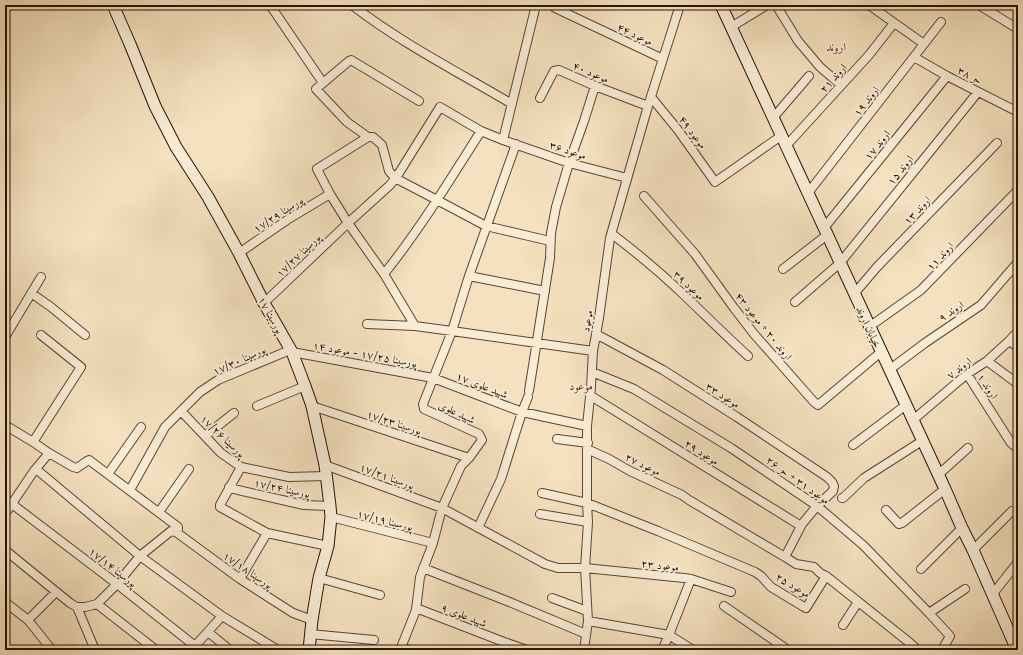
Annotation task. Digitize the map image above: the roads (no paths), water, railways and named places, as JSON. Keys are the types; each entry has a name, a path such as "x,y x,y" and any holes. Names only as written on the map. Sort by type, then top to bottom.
{"street":[{"name":"پورسینا ۱۷","path":"113,5 155,106 176,147 208,197 239,253 264,303 291,351 306,386 312,406 325,471 331,517 328,546 319,578 312,620 309,650"},
{"path":"270,5 323,83"},
{"path":"352,5 372,20 426,54 512,104"},
{"path":"503,140 536,5"},
{"name":"موعود","path":"584,650 588,621 585,568 588,522 588,426 593,351 612,234 648,106 680,5"},
{"name":"خیابان اروند","path":"721,5 973,550 1017,650"},
{"path":"731,27 767,5"},
{"path":"776,5 798,41 820,67 841,86"},
{"path":"868,5 924,44"},
{"path":"979,5 1018,29"},
{"name":"موعود ۴۴","path":"555,7 663,59"},
{"name":"اروند ۱۹","path":"808,193 941,22"},
{"name":"اروند ۲۱","path":"715,182 784,141 841,86 894,23"},
{"name":"حر ۳۸","path":"914,57 947,76 1018,112"},
{"path":"419,100 351,60 316,88 316,90 347,122 368,137 373,137 382,145 390,172 395,178 486,226 550,241"},
{"name":"موعود ۴۰","path":"540,98 554,71 559,70 595,86 648,106"},
{"path":"773,118 809,76"},
{"name":"اروند ۱۷","path":"783,268 825,232 947,76"},
{"path":"478,528 501,479 529,394 550,258 550,241 556,207 595,86"},
{"name":"اروند ۱۵","path":"794,302 840,262 978,92"},
{"name":"موعود ۴۹","path":"651,97 678,130 715,182"},
{"name":"موعود ۳۶","path":"440,108 481,131 503,140 569,163 627,178"},
{"name":"پورسینا ۱۷/۲۷","path":"264,303 390,185 440,108"},
{"path":"384,274 403,250 437,200 481,131"},
{"path":"368,137 317,169 348,223 384,274 415,326"},
{"name":"اروند ۱۳","path":"854,294 882,262 997,143"},
{"name":"شهید علوی","path":"400,648 416,608 420,577 433,543 442,508 461,466 482,440 479,434 424,409 423,404 452,331 486,226 516,144"},
{"name":"اروند ۱۱","path":"869,327 921,290 1018,190"},
{"name":"پورسینا ۱۷/۲۹","path":"239,253 290,218 330,194"},
{"name":"اروند ۲۰ + موعود ۴۳","path":"644,196 695,254 754,334 818,405 881,352"},
{"name":"موعود ۳۹","path":"612,234 641,256 684,294 723,334 748,356"},
{"name":"اروند ۹","path":"889,370 981,304 1018,262"},
{"path":"469,276 545,291"},
{"path":"5,337 41,277"},
{"path":"31,293 51,307 85,335"},
{"path":"367,324 415,326 593,351"},
{"name":"اروند ۷","path":"912,420 967,374 987,361 1010,341 1018,331"},
{"name":"موعود ۳۳","path":"596,334 663,370 724,408 827,477 832,482"},
{"path":"33,442 81,367 41,335"},
{"path":"1010,341 1018,347"},
{"name":"پورسینا ۱۷/۲۵ - موعود ۱۴","path":"291,351 433,378"},
{"name":"پورسینا ۱۷/۳۰","path":"130,490 165,427 200,392 218,380 291,351"},
{"path":"987,361 1018,384"},
{"name":"موعود ۳۱ + حر ۲۶","path":"592,372 634,389 731,448 817,506 863,545 950,636 942,650"},
{"name":"اروند ۱","path":"967,374 1011,443 1018,449"},
{"name":"شهید علوی ۱۷","path":"433,378 522,412 588,426"},
{"path":"257,406 306,386"},
{"name":"موعود ۲۹","path":"591,396 801,526"},
{"path":"853,445 906,405"},
{"name":"پورسینا ۱۷/۲۳","path":"312,406 469,458"},
{"name":"پورسینا ۱۷/۲۶","path":"181,411 221,453 240,467 289,477 325,471"},
{"path":"205,436 234,413"},
{"path":"5,425 73,467 77,468 89,460 159,512 190,469"},
{"path":"108,474 141,427"},
{"name":"موعود ۲۷","path":"557,439 588,446 630,471 682,494 785,557"},
{"path":"842,498 864,478 922,441"},
{"path":"938,476 968,448"},
{"path":"5,514 49,453"},
{"path":"240,467 220,507 267,533 328,546"},
{"path":"36,469 140,556 222,616 278,650"},
{"name":"پورسینا ۱۷/۲۱","path":"325,471 442,508 517,549"},
{"name":"موعود ۲۵","path":"587,503 755,572 771,587 806,608 826,576 814,567 796,564 785,557 801,526 817,506 833,491 834,486 832,482"},
{"name":"پورسینا ۱۷/۲۴","path":"229,487 304,505 330,506"},
{"path":"886,510 897,523 902,523 945,489"},
{"path":"542,493 587,503"},
{"name":"پورسینا ۱۷/۱۴","path":"12,504 117,584 197,648"},
{"path":"973,550 1012,511"},
{"name":"پورسینا ۱۷/۱۸","path":"159,512 178,527 176,532 240,579 293,613 312,620"},
{"path":"540,514 588,522"},
{"name":"پورسینا ۱۷/۱۹","path":"331,517 433,543"},
{"path":"921,569 962,528"},
{"path":"5,550 70,603 77,607 85,607 97,604 117,584 140,556 171,531 176,532"},
{"path":"240,579 267,533"},
{"name":"موعود ۲۳","path":"517,549 545,564 558,568 585,568 691,579 732,592"},
{"path":"992,595 1018,562"},
{"path":"424,568 586,634"},
{"path":"826,576 908,646 918,650"},
{"path":"319,578 380,595"},
{"path":"662,650 691,579"},
{"path":"929,613 965,589"},
{"path":"28,620 56,592"},
{"path":"552,598 587,611"},
{"path":"5,602 28,620 52,650"},
{"path":"843,626 858,602"},
{"path":"97,604 156,650"},
{"path":"724,606 788,650"},
{"path":"77,607 95,650"},
{"name":"شهید علوی ۹","path":"416,608 527,650"},
{"path":"197,648 222,616"},
{"path":"588,621 669,635 693,650"},
{"path":"208,632 230,650"},
{"path":"310,634 374,640"},
{"path":"400,648 410,650"}],"district":[{"name":"اروند","path":"836,47"},
{"name":"موعود","path":"581,386"}]}
